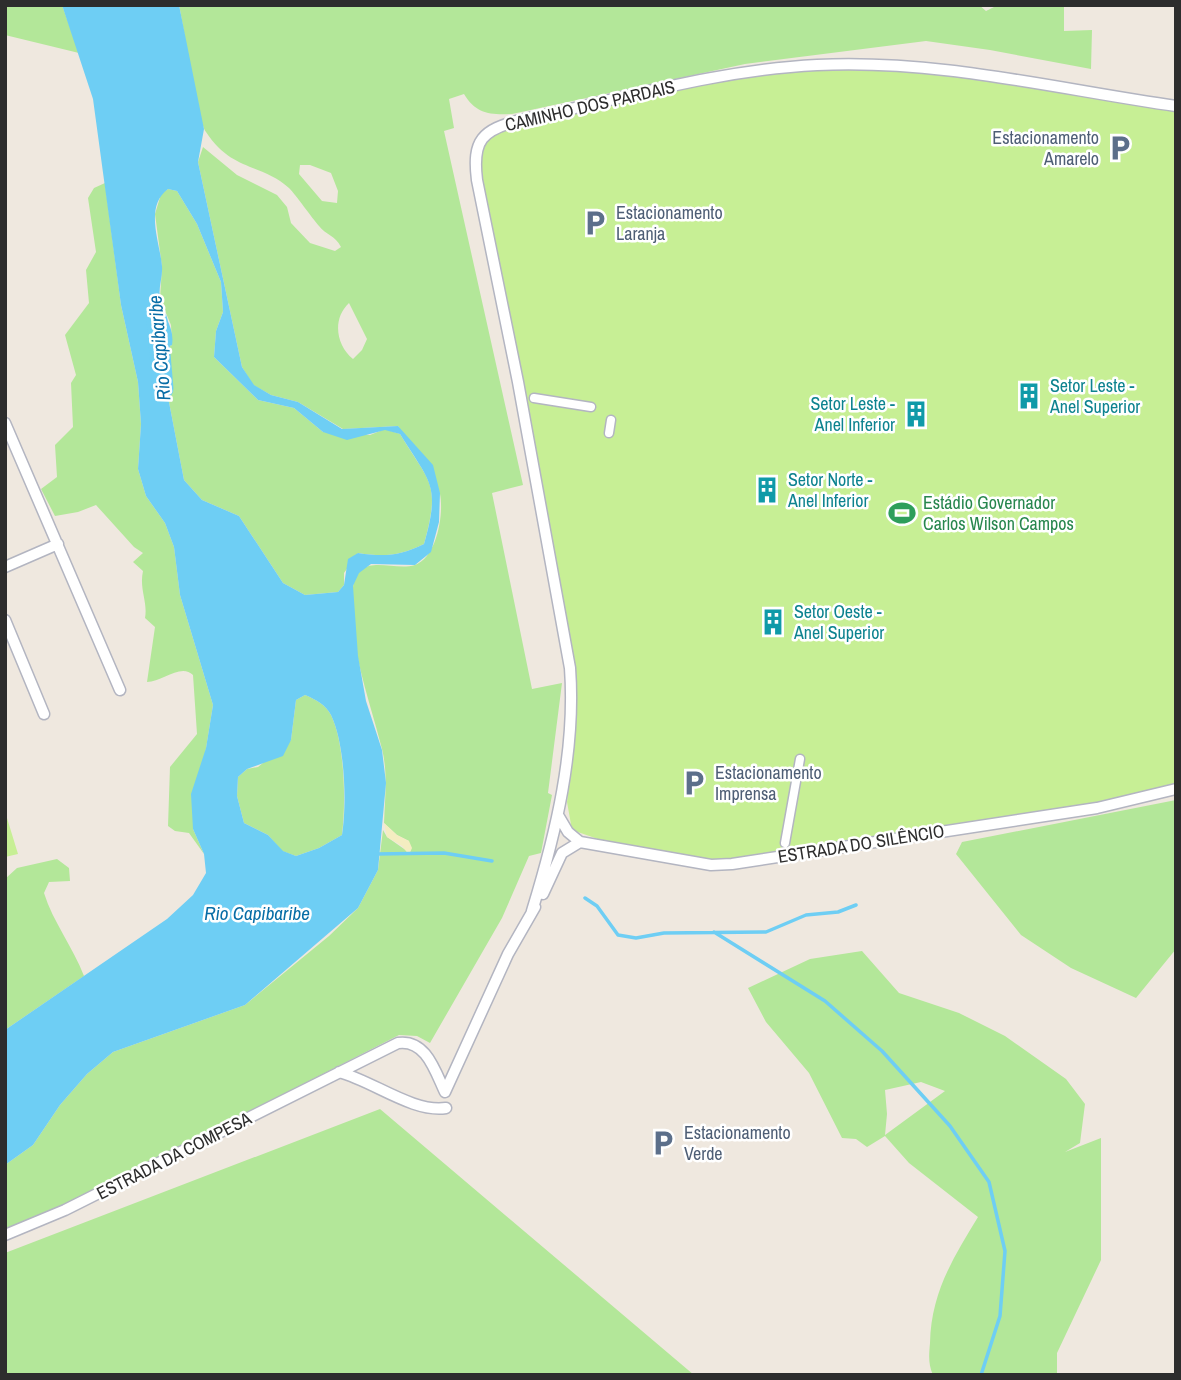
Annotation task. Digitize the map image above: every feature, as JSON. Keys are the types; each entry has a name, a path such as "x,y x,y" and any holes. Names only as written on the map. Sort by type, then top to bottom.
{"street":[{"name":"CAMINHO DOS PARDAIS","path":"558,816 571,712 570,668 520,392 477,180 475,158 479,142 498,126 520,120 703,80 816,65 895,65 944,69 1176,106"},
{"path":"534,398 591,407"},
{"path":"609,433 611,420"},
{"path":"5,423 120,690"},
{"path":"5,567 58,544"},
{"path":"5,620 44,714"},
{"path":"785,844 800,759"},
{"name":"ESTRADA DO SILÊNCIO","path":"580,842 711,865 732,864 1097,808 1176,789"},
{"path":"532,911 562,853 580,842 568,832 558,816"},
{"path":"532,911 558,816"},
{"name":"ESTRADA DA COMPESA","path":"5,1235 65,1210 398,1043 407,1042 423,1051 445,1092 508,954 532,911"},
{"path":"339,1072 365,1080 426,1110 446,1108"}],"green space":[{"path":"5,5 62,5 79,53 5,35"},
{"path":"179,5 979,5 986,11 998,5 1064,5 1064,31 1092,30 1091,69 926,41 745,64 512,114 484,112 473,106 464,94 449,99 454,128 444,131 523,485 492,493 532,689 562,683 548,793 552,795 541,853 529,856 502,918 430,1043 417,1036 399,1035 128,1174 45,1214 5,1229 5,1165 33,1145 60,1105 87,1074 113,1052 245,1005 329,936 358,908 378,870 383,830 387,837 407,851 409,841 397,835 384,823 384,758 356,649 353,587 356,576 369,566 415,565 423,560 434,544 440,523 440,494 398,426 343,429 298,402 271,395 253,385 242,367 198,162 203,147 237,175 277,195 287,207 291,223 310,243 335,251 341,247 319,226 289,188 268,174 226,154 206,132 195,92","holes":["300,165 310,165 331,173 338,191 337,203 322,201 299,174","349,303 367,339 362,350 353,359 343,347 338,332 340,317"]},
{"path":"871,64 1176,106 1176,789 732,864 618,846 572,830 567,802 576,730 573,660 475,167 488,132 703,80"},
{"path":"105,183 121,305 138,382 141,424 138,469 146,496 165,523 174,547 180,595 213,705 193,829 204,854 189,833 175,831 168,826 170,767 197,734 193,675 183,671 147,682 155,627 145,618 143,571 133,562 143,553 134,547 96,505 55,516 41,489 57,477 55,445 73,427 71,383 76,375 65,335 89,303 86,270 96,252 88,198 94,188"},
{"path":"168,189 177,191 197,224 221,282 223,312 216,331 214,357 258,400 294,408 323,432 370,435 385,429 400,434 430,484 432,508 424,544 392,554 358,553 344,573 344,585 338,592 305,595 283,583 239,516 202,500 184,480 168,397 167,368 159,360 160,350 172,345 171,325 160,299 162,267 155,214 161,194"},
{"path":"305,695 326,708 336,727 343,774 343,822 342,835 319,848 296,856 282,851 268,835 244,823 237,796 238,777 247,769 258,767 291,740 296,700"},
{"path":"1176,800 1176,949 1136,998 1071,968 1021,935 956,854 962,842"},
{"path":"7,818 18,854 5,857 5,819"},
{"path":"57,859 69,868 70,881 49,882 44,893 84,976 5,1030 5,879 17,868"},
{"path":"862,951 899,993 959,1013 1005,1036 1066,1079 1085,1104 1080,1143 1065,1152 1101,1138 1101,1260 1057,1353 1057,1375 933,1375 929,1355 934,1308 952,1262 978,1217 909,1163 885,1136 867,1147 856,1139 842,1138 809,1073 766,1022 748,988 810,959","holes":["921,1082 945,1091 885,1135 885,1090"]},
{"path":"380,1109 694,1375 5,1375 5,1253"}],"sand":[{"path":"384,823 397,835 409,841 412,848 409,855 402,846 387,837"}],"water":[{"name":"Rio Capibaribe","path":"62,5 179,5 204,129 198,162 242,367 254,385 271,395 298,402 342,429 398,426 433,465 440,493 439,522 431,552 415,565 371,564 359,573 353,586 358,656 366,701 382,750 386,783 378,870 358,908 245,1005 113,1052 87,1074 60,1105 33,1145 5,1165 5,1030 167,919 193,895 206,873 204,854 193,829 191,794 206,748 213,705 180,595 174,547 165,523 146,496 138,469 141,424 138,382 121,305 93,99","holes":["168,189 177,191 197,224 221,282 223,312 216,331 214,357 258,400 294,408 323,432 347,440 385,430 400,434 430,485 432,508 424,544 392,554 358,553 348,559 344,585 338,592 305,595 283,583 239,516 202,500 184,480 168,397 167,368 159,360 160,350 172,345 170,327 160,298 162,266 155,225 157,205","305,695 326,708 336,727 344,774 344,822 342,835 319,848 296,856 283,851 268,835 244,823 237,796 238,777 247,769 283,756 291,740 296,700"]}],"waterway":[{"name":"Rio Capibaribe","path":"157,320 163,389"},
{"path":"376,854 444,853 492,861"},
{"path":"585,898 597,906 618,935 636,938 664,933 766,932 806,915 838,912 856,905"},
{"path":"714,932 825,1001 882,1051 950,1126 989,1182 1005,1251 1000,1316 981,1375"}],"place":[{"name":"Estacionamento Amarelo","path":"1120,148"},
{"name":"Estacionamento Laranja","path":"595,223"},
{"name":"Setor Leste - Anel Superior","path":"1029,396"},
{"name":"Setor Leste - Anel Inferior","path":"916,414"},
{"name":"Setor Norte - Anel Inferior","path":"767,490"},
{"name":"Estádio Governador Carlos Wilson Campos","path":"902,513"},
{"name":"Setor Oeste - Anel Superior","path":"773,622"},
{"name":"Estacionamento Imprensa","path":"694,783"},
{"name":"Estacionamento Verde","path":"663,1143"}]}
